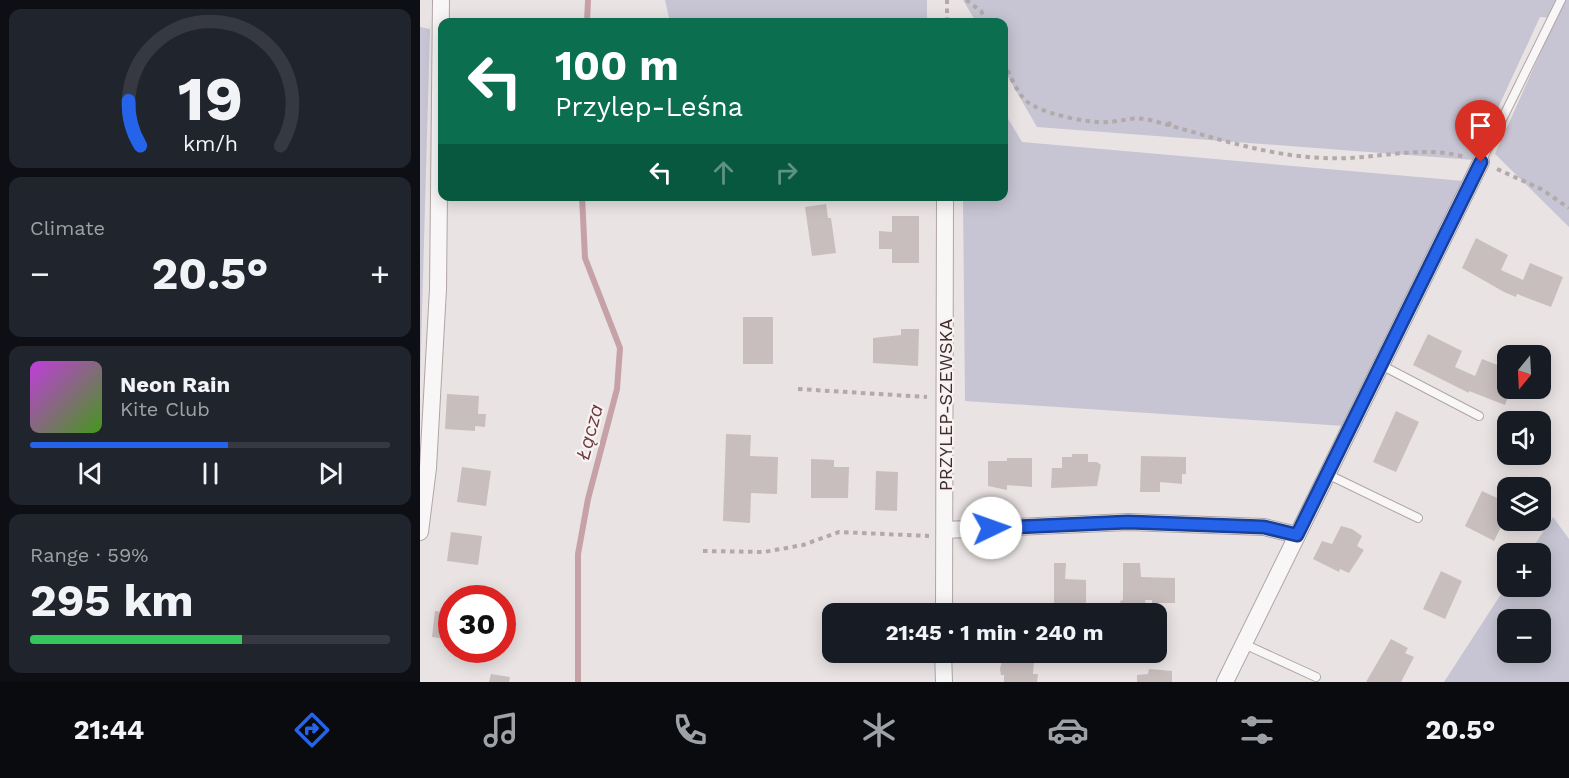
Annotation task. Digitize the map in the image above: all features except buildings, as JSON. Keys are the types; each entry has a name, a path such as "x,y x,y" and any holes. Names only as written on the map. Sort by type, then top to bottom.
{"street":[{"path":"441,0 441,18"},
{"path":"1225,682 1481,162"},
{"path":"420,532 428,468 425,399 438,289 439,201"},
{"name":"PRZYLEP-SZEWSKA","path":"944,603 945,201"},
{"path":"945,534 1128,522 1264,527 1297,535"},
{"path":"943,663 944,682"}],"lane":[{"path":"1481,162 1561,0"},
{"path":"1381,365 1479,416"},
{"path":"1327,474 1418,518"},
{"path":"1244,644 1316,676"}],"path":[{"path":"947,0 947,18"},
{"path":"966,0 981,11 985,18"},
{"path":"1008,70 1020,92 1032,106 1083,119 1107,123 1130,118 1149,119 1255,148 1321,158 1361,159 1410,152 1450,153 1481,162 1541,189 1569,208"},
{"path":"1169,126 1170,120"},
{"path":"798,389 931,398 944,405"},
{"path":"703,551 764,552 803,545 839,531 945,534"}],"shaded area":[{"path":"665,0 927,0 927,18 669,18"},
{"path":"963,0 1569,0 1569,227 1495,154 1556,18 1540,17 1474,160 1037,127 1008,77 1008,18 974,18"},
{"path":"420,27 430,29 420,384"},
{"path":"1008,119 1022,142 1464,181 1344,426 965,401 963,201 1008,201"},
{"path":"1553,517 1569,539 1569,682 1444,682 1499,597 1551,597 1551,543 1536,543 1544,531 1551,531"}],"waterway":[{"name":"Łącza","path":"587,18 588,0"},
{"name":"Łącza","path":"578,682 578,554 588,499 617,389 620,348 585,258 582,201"}],"route":[{"path":"991,528 1128,522 1264,527 1297,535 1481,162"}]}
